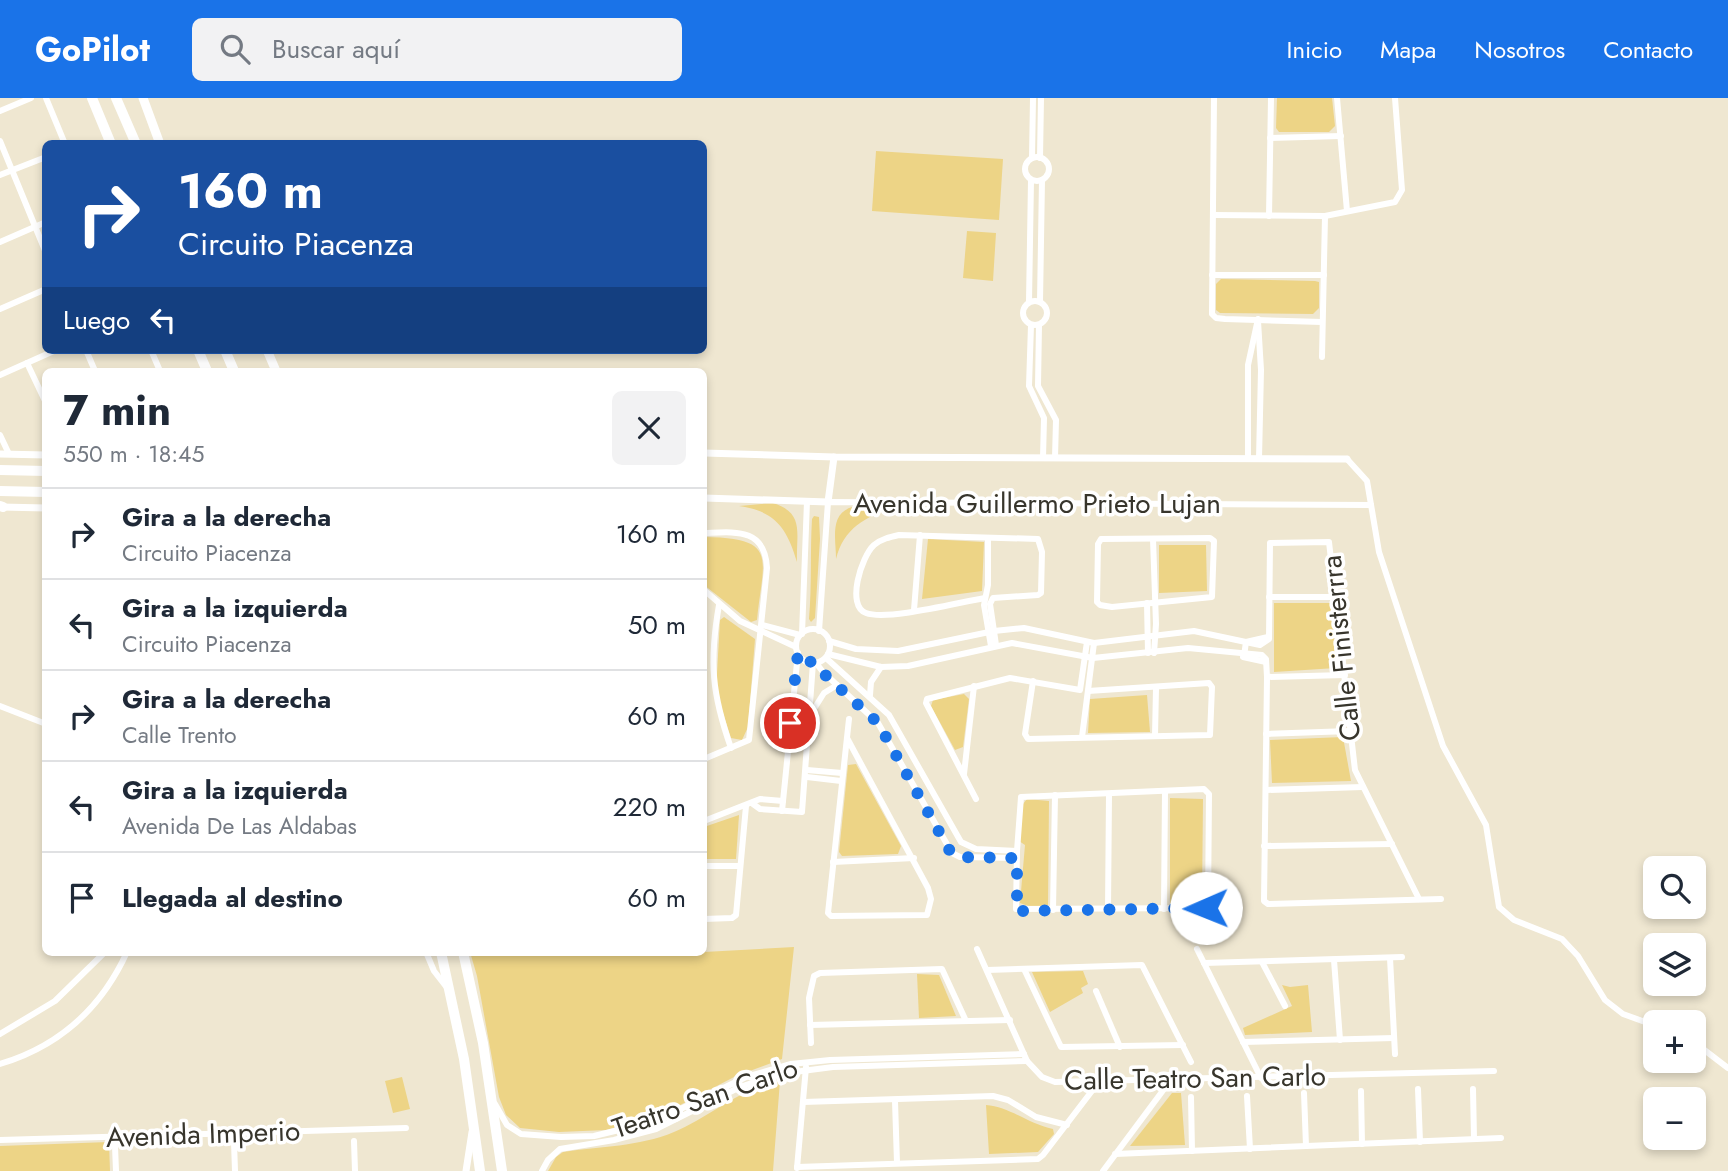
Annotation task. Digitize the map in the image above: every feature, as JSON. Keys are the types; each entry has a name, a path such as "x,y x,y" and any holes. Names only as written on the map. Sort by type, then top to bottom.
{"main road":[{"path":"92,98 109,140"},
{"path":"116,98 134,140"},
{"path":"143,98 159,140"},
{"path":"153,121 165,140"},
{"path":"0,470 42,471"},
{"path":"0,491 42,492"},
{"path":"442,956 451,994 480,1171"},
{"path":"464,956 483,1043 502,1171"}],"street":[{"path":"0,111 31,98"},
{"path":"46,98 63,140"},
{"path":"1033,98 1036,158"},
{"path":"1035,325 1023,316 1023,308 1028,302 1031,180 1025,167 1036,158 1041,98"},
{"path":"1214,98 1212,314 1216,318 1322,321"},
{"path":"1269,216 1271,98"},
{"path":"1337,98 1347,211"},
{"path":"1213,215 1325,216 1395,202 1400,198 1402,190 1395,98"},
{"path":"1270,138 1341,136"},
{"path":"0,141 42,244"},
{"path":"1035,325 1045,320 1047,312 1041,302 1042,180 1048,174 1048,166 1036,158"},
{"path":"0,175 42,159"},
{"path":"1031,180 1042,180"},
{"path":"1322,357 1325,216"},
{"path":"0,242 42,223"},
{"path":"1212,275 1324,275"},
{"path":"0,309 42,291"},
{"path":"1028,302 1041,302"},
{"path":"1258,319 1261,384 1259,459"},
{"path":"1248,459 1248,365 1258,319"},
{"path":"1035,325 1029,386 1044,418 1043,458"},
{"path":"1035,325 1038,386 1056,420 1055,458"},
{"path":"0,375 47,354"},
{"path":"27,363 42,394"},
{"path":"1248,384 1261,384"},
{"path":"1248,414 1260,413"},
{"path":"0,435 9,454"},
{"name":"Avenida Guillermo Prieto Lujan","path":"707,453 834,457 1347,460"},
{"path":"0,454 42,455"},
{"path":"819,631 828,502 834,457"},
{"path":"1347,460 1367,481 1383,568 1443,746 1486,825 1499,907 1514,920 1562,939 1578,956 1605,1000 1623,1014 1643,1021"},
{"name":"Avenida Guillermo Prieto Lujan","path":"707,498 828,502 1371,505"},
{"path":"782,811 797,650 801,634 807,501"},
{"path":"1,507 42,508"},
{"path":"707,533 744,534 759,542 765,554 767,568 750,738 748,742 707,758"},
{"path":"914,610 920,535"},
{"path":"985,597 871,615 859,609 856,601 862,564 872,547 891,536 1035,538 1042,543 1040,594 996,597 990,604 991,632"},
{"path":"988,538 988,586 984,605 994,645"},
{"path":"1103,538 1153,539 1210,538 1214,541 1212,597 1105,607 1097,602 1098,544 1103,538"},
{"path":"1151,653 1153,539"},
{"name":"Calle Finisterrra","path":"1246,642 1257,645 1268,640 1269,548 1273,541 1331,543 1354,765 1419,899"},
{"path":"707,593 740,621 797,650 804,660 815,663 878,723 947,848 960,857 1017,854"},
{"path":"1269,597 1337,597"},
{"path":"719,605 714,644 714,691 731,748"},
{"path":"753,627 763,625 801,634 819,631 829,641 856,649 885,651 1024,628 1091,643 1194,631 1246,642 1245,656"},
{"path":"827,656 829,641"},
{"path":"1082,737 1091,643"},
{"path":"815,663 827,656 881,667 908,666 994,645 1026,644 1089,658 1199,648 1245,656 1262,655 1266,661 1267,677 1263,899 1266,904 1441,899"},
{"path":"827,656 870,695 894,722 961,842 967,847 1017,854"},
{"path":"976,799 926,701 928,698 1004,679 1033,681 1080,690 1089,658"},
{"path":"749,805 802,813 815,663"},
{"path":"870,695 871,682 881,667"},
{"path":"1267,677 1345,675"},
{"path":"1033,681 1026,738 1210,735 1212,687 1206,683 1088,691"},
{"path":"810,717 819,698 837,685"},
{"path":"964,774 974,686"},
{"path":"1155,736 1156,688"},
{"path":"0,706 42,722"},
{"path":"847,738 914,858 930,893 931,910 927,915 829,915 827,911 849,719"},
{"path":"1266,734 1350,731"},
{"path":"807,774 842,777"},
{"path":"1266,790 1363,787"},
{"path":"1204,789 1209,794 1210,904 1206,908 1016,909 1020,798 1026,795 1165,792 1204,789"},
{"path":"1164,909 1165,792"},
{"path":"1108,910 1110,794"},
{"path":"1053,910 1055,795"},
{"path":"707,820 762,799 783,801"},
{"path":"707,919 735,917 749,805"},
{"path":"1264,846 1392,844"},
{"path":"833,862 914,858"},
{"path":"707,866 740,866"},
{"name":"Calle Teatro San Carlo","path":"977,949 1025,1058 1047,1080 1061,1083 1098,1083 1494,1071"},
{"path":"1196,949 1261,1078"},
{"path":"0,1034 31,1018 55,1001 101,956"},
{"path":"0,1064 50,1044 76,1025 100,999 125,956"},
{"path":"428,956 434,971 451,994"},
{"path":"1204,963 1402,957"},
{"path":"1390,958 1395,1054"},
{"path":"1334,960 1340,1040"},
{"path":"1262,962 1285,1006"},
{"path":"987,970 1142,965 1191,1062"},
{"path":"811,1043 810,988 817,973 940,969 944,971 966,1021"},
{"path":"1024,969 1058,1045 1063,1048 1183,1045"},
{"path":"1096,991 1120,1047"},
{"path":"810,1025 1010,1020"},
{"path":"1242,1042 1394,1038"},
{"path":"1706,1051 1728,1068"},
{"name":"Teatro San Carlo","path":"491,1096 507,1125 522,1134 566,1138 594,1136 656,1121 746,1077 771,1069 1025,1058"},
{"path":"806,1066 797,1169 1038,1159 1098,1083"},
{"name":"Teatro San Carlo","path":"542,1171 548,1160 560,1149 614,1140 656,1129 740,1087 806,1066"},
{"path":"1103,1171 1170,1081"},
{"path":"1418,1089 1420,1142"},
{"path":"1473,1089 1474,1139"},
{"path":"1361,1091 1362,1144"},
{"path":"1304,1093 1306,1146"},
{"path":"803,1102 993,1096 1008,1100 1036,1117 1067,1125"},
{"path":"1247,1096 1250,1149"},
{"path":"1191,1097 1192,1151"},
{"path":"895,1101 897,1163"},
{"path":"466,1171 474,1124"},
{"name":"Avenida Imperio","path":"0,1140 406,1128"},
{"path":"1115,1154 1501,1138"},
{"path":"354,1141 355,1171"},
{"path":"234,1142 235,1171"},
{"path":"115,1146 116,1171"}],"shaded area":[{"path":"1277,98 1332,98 1335,126 1329,132 1279,132 1276,128"},
{"path":"876,151 1003,159 999,220 872,211"},
{"path":"967,231 996,233 993,281 963,278"},
{"path":"1221,279 1319,282 1319,308 1313,314 1220,313 1216,310 1216,284"},
{"path":"773,503 790,512 797,525 797,562 789,540 778,523 762,512 739,506"},
{"path":"852,507 896,507 858,524 845,539 836,559 835,528 840,515"},
{"path":"814,516 819,517 820,539 815,618 811,622 811,531"},
{"path":"707,537 745,542 756,547 761,556 763,567 757,620 751,622 707,587"},
{"path":"928,539 984,542 982,591 922,599"},
{"path":"1159,545 1206,545 1207,591 1159,593"},
{"path":"1274,603 1332,603 1336,668 1274,672"},
{"path":"724,617 755,639 748,727 742,740 731,738 716,691 720,620"},
{"path":"964,694 969,699 963,747 955,750 931,706 933,700"},
{"path":"1147,695 1150,732 1088,733 1090,699"},
{"path":"1343,737 1351,781 1272,783 1270,740"},
{"path":"856,764 901,846 898,854 842,856 839,852 848,765"},
{"path":"1170,798 1203,799 1202,901 1170,903"},
{"path":"1027,799 1049,801 1048,905 1040,907 1020,903 1025,845 1019,841 1023,804"},
{"path":"739,815 736,859 707,859 707,826"},
{"path":"794,947 782,1059 736,1076 663,1114 606,1130 559,1132 520,1128 506,1115 499,1097 471,956 707,956 707,952"},
{"path":"1083,971 1088,984 1081,988 1083,993 1050,1012 1032,972"},
{"path":"917,974 939,975 956,1016 919,1018"},
{"path":"1282,985 1308,985 1312,1032 1245,1035 1243,1028 1292,1006"},
{"path":"402,1077 410,1109 393,1113 385,1081"},
{"path":"780,1081 773,1171 548,1171 556,1157 563,1152 660,1137 687,1126 738,1096"},
{"path":"1172,1093 1181,1093 1185,1145 1130,1146"},
{"path":"986,1105 1053,1129 1054,1134 1038,1152 989,1154"},
{"path":"109,1142 110,1171 0,1171 0,1146"}],"route":[{"path":"790,723 798,653 808,663 816,663 823,673 873,717 951,853 960,857 1017,858 1017,911 1206,908"}]}
